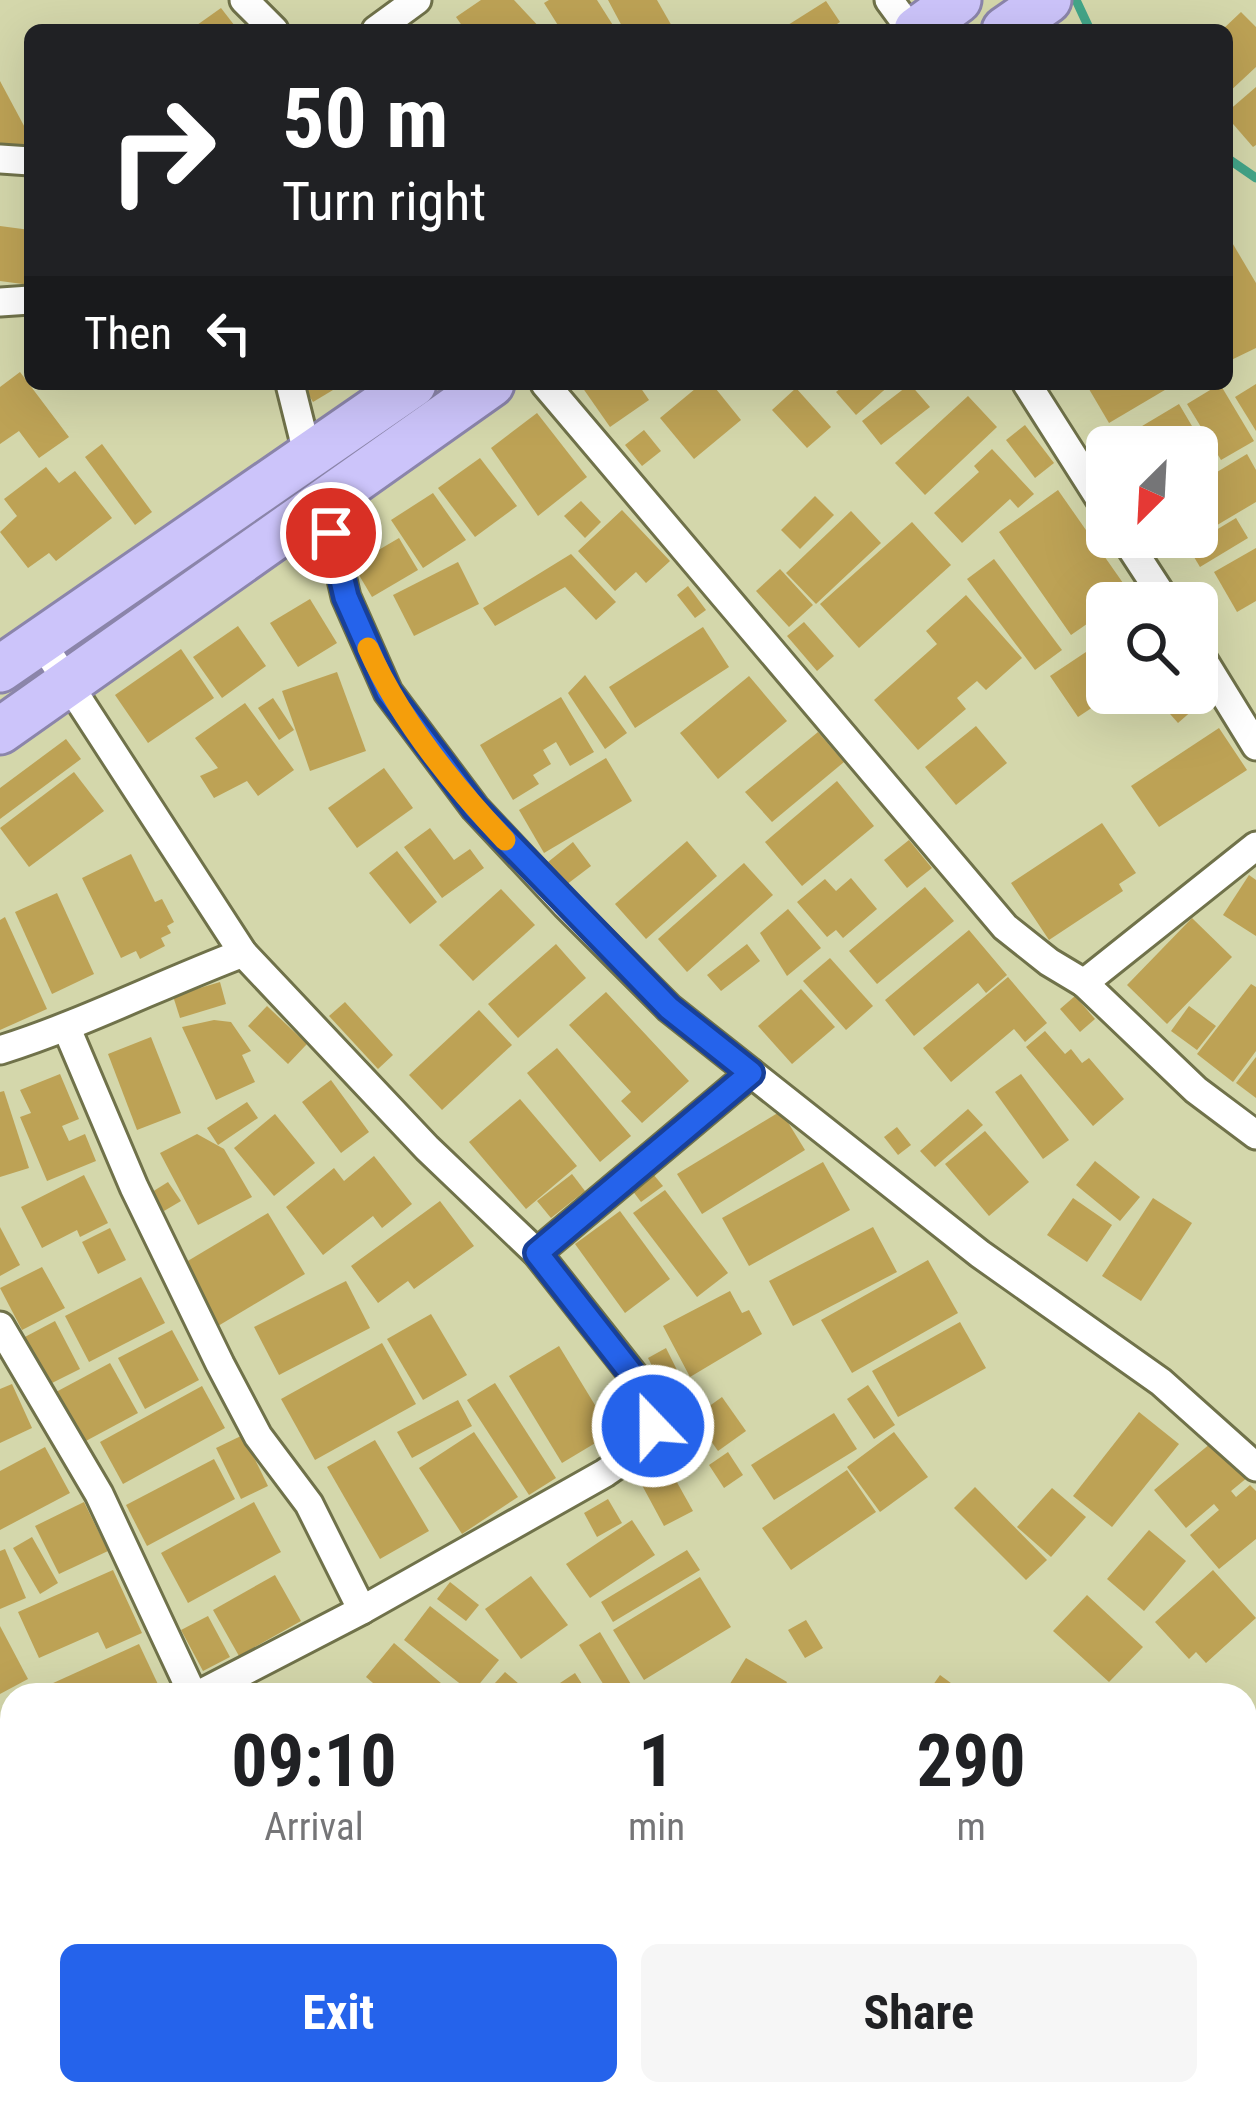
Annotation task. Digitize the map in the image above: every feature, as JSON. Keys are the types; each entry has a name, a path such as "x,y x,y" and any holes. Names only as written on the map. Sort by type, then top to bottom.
{"highway":[{"path":"923,24 958,0"},
{"path":"1014,24 1048,0"},
{"path":"0,668 404,390"},
{"path":"0,731 481,390"}],"street":[{"path":"244,0 268,24"},
{"path":"384,24 417,0"},
{"path":"889,0 909,24"},
{"path":"292,390 308,456"},
{"path":"550,390 1005,926 1084,983 1196,1090 1256,1135"},
{"path":"1031,390 1086,477"},
{"path":"324,501 346,597 388,692 475,808 566,905 669,1008 980,1254 1161,1382 1256,1467"},
{"path":"40,640 243,953 427,1148 537,1253 642,1387 653,1426 639,1449 605,1473 362,1610 219,1683"},
{"path":"1218,684 1256,746"},
{"path":"1084,983 1256,846"},
{"path":"0,1050 67,1029 145,990 243,953"},
{"path":"67,1029 134,1187 220,1364 258,1436 310,1504 362,1610"},
{"path":"537,1253 751,1073"},
{"path":"0,1327 99,1495 189,1683"}],"building":[{"path":"481,0 514,0 536,24 461,24 456,17"},
{"path":"597,0 612,24 557,24 544,3"},
{"path":"608,0 657,0 671,24 621,24"},
{"path":"826,1 840,22 837,24 790,24"},
{"path":"221,8 233,24 198,24"},
{"path":"1241,12 1256,27 1256,67 1233,88 1233,24 1228,24"},
{"path":"0,81 24,126 24,146 0,148"},
{"path":"1256,87 1253,147 1233,124 1233,107"},
{"path":"0,226 24,229 24,284 0,281"},
{"path":"1233,244 1256,283 1256,348 1233,359"},
{"path":"20,372 24,390 34,390 69,437 39,458 19,431 0,444 0,387"},
{"path":"1256,384 1256,431 1235,397"},
{"path":"306,390 333,390 313,402"},
{"path":"584,390 642,390 649,400 610,427"},
{"path":"694,390 717,390 741,420 694,459 660,418"},
{"path":"798,390 831,427 807,448 772,410"},
{"path":"838,390 884,390 856,415"},
{"path":"902,390 915,390 930,407 881,445 862,421"},
{"path":"1090,390 1165,390 1109,423"},
{"path":"1210,390 1224,390 1254,441 1221,460 1218,426 1200,426 1187,404"},
{"path":"968,396 997,427 925,495 895,463"},
{"path":"1179,404 1192,426 1142,426"},
{"path":"537,413 587,477 538,516 491,448"},
{"path":"1025,425 1054,463 1035,478 1006,440"},
{"path":"644,430 661,451 642,466 625,445"},
{"path":"102,444 152,512 135,525 85,457"},
{"path":"992,449 1034,494 1018,508 1010,499 962,543 934,513 979,472 974,466"},
{"path":"1247,454 1256,470 1256,502 1218,525 1218,471"},
{"path":"480,458 517,506 475,537 438,488"},
{"path":"46,467 59,483 75,471 112,518 56,561 49,553 28,568 0,532 17,516 4,499"},
{"path":"1058,490 1086,530 1086,558 1106,558 1122,582 1086,582 1086,625 1071,635 999,532"},
{"path":"433,493 466,540 423,568 391,520"},
{"path":"815,496 834,515 800,549 781,530"},
{"path":"581,501 601,522 585,538 564,516"},
{"path":"622,510 670,561 646,583 636,572 615,591 578,551"},
{"path":"851,511 881,543 816,604 786,573"},
{"path":"1236,518 1248,538 1218,556 1218,529"},
{"path":"912,522 951,565 859,648 820,604"},
{"path":"399,538 418,570 372,597 353,565"},
{"path":"1256,548 1256,601 1237,612 1214,572"},
{"path":"571,554 616,602 596,620 565,587 495,626 483,608"},
{"path":"1195,558 1215,558 1200,567"},
{"path":"994,559 1062,650 1035,670 967,579"},
{"path":"458,562 479,604 414,636 393,595"},
{"path":"780,569 813,605 789,627 756,591"},
{"path":"688,586 706,610 695,618 677,595"},
{"path":"966,595 1022,658 986,690 977,681 957,698 966,709 918,750 874,700 937,644 926,631"},
{"path":"310,599 337,643 298,667 270,623"},
{"path":"804,622 834,656 817,671 787,636"},
{"path":"238,626 266,666 222,698 193,657"},
{"path":"703,627 729,667 635,728 609,687"},
{"path":"181,649 214,698 148,743 115,695"},
{"path":"1086,652 1086,712 1078,717 1050,676"},
{"path":"337,672 366,751 310,771 282,691"},
{"path":"585,675 627,733 605,749 568,693"},
{"path":"749,676 787,721 718,779 680,733"},
{"path":"561,697 594,752 570,766 556,742 543,750 551,764 533,775 539,784 513,800 480,745"},
{"path":"273,698 294,730 279,740 258,708"},
{"path":"245,703 294,770 258,796 247,781 214,798 200,776 218,768 195,738"},
{"path":"976,726 1007,763 956,805 925,767"},
{"path":"1219,728 1247,770 1159,827 1131,786"},
{"path":"818,732 844,762 772,822 745,792"},
{"path":"66,739 81,759 0,819 0,788"},
{"path":"606,758 632,801 544,853 519,810"},
{"path":"384,768 413,808 357,848 328,808"},
{"path":"74,772 104,811 29,867 0,828"},
{"path":"837,781 874,826 802,886 765,842"},
{"path":"1102,823 1136,873 1119,884 1123,891 1049,940 1011,883"},
{"path":"430,828 454,860 470,849 484,868 442,898 404,847"},
{"path":"909,840 932,868 907,888 884,860"},
{"path":"687,841 717,876 646,939 615,904"},
{"path":"573,842 591,866 566,885 548,862"},
{"path":"397,851 437,902 410,924 369,873"},
{"path":"131,854 155,902 162,899 174,922 167,926 171,933 161,938 165,946 140,959 136,951 121,958 82,878"},
{"path":"744,863 773,895 687,972 658,939"},
{"path":"1249,875 1256,880 1256,936 1223,915"},
{"path":"851,878 877,909 843,938 836,930 827,937 797,902 825,879 836,891"},
{"path":"925,887 954,921 877,984 849,951"},
{"path":"501,889 535,925 473,981 439,945"},
{"path":"57,893 94,974 52,994 15,912"},
{"path":"788,909 821,948 787,976 760,933"},
{"path":"5,917 47,1009 0,1030 0,920"},
{"path":"1192,918 1232,957 1167,1024 1127,985"},
{"path":"969,930 1007,975 986,993 978,983 914,1036 885,1000"},
{"path":"556,944 586,978 518,1038 488,1004"},
{"path":"747,944 760,961 721,991 707,975"},
{"path":"830,958 873,1006 846,1030 803,981"},
{"path":"1008,977 1047,1023 1025,1042 1014,1029 951,1082 923,1048"},
{"path":"220,982 226,1004 180,1018 173,996"},
{"path":"1251,984 1256,987 1256,1051 1233,1082 1197,1054"},
{"path":"801,989 835,1027 792,1064 758,1026"},
{"path":"606,992 689,1081 642,1123 621,1101 631,1092 569,1025"},
{"path":"1075,996 1095,1019 1080,1032 1060,1009"},
{"path":"345,1002 393,1055 378,1069 329,1016"},
{"path":"267,1006 307,1044 288,1064 248,1026"},
{"path":"1189,1006 1216,1026 1197,1050 1171,1031"},
{"path":"479,1010 512,1045 442,1110 409,1075"},
{"path":"214,1020 231,1022 251,1051 242,1055 255,1082 216,1100 182,1027"},
{"path":"1045,1031 1065,1054 1071,1049 1082,1063 1089,1058 1124,1099 1093,1126 1026,1047"},
{"path":"151,1037 181,1113 137,1130 108,1054"},
{"path":"557,1048 631,1136 600,1162 527,1073"},
{"path":"1256,1057 1256,1098 1236,1083"},
{"path":"60,1074 79,1119 62,1126 69,1141 85,1134 96,1161 47,1181 20,1117 31,1113 20,1090"},
{"path":"1021,1074 1069,1140 1043,1159 995,1092"},
{"path":"331,1080 369,1132 341,1153 302,1102"},
{"path":"4,1091 29,1168 0,1177 0,1092"},
{"path":"520,1099 577,1166 526,1209 469,1142"},
{"path":"247,1102 258,1118 218,1145 207,1128"},
{"path":"968,1109 983,1125 935,1167 920,1151"},
{"path":"781,1111 805,1150 702,1214 677,1174"},
{"path":"275,1114 315,1163 274,1196 234,1148"},
{"path":"897,1127 911,1145 898,1155 884,1137"},
{"path":"985,1131 1029,1182 989,1216 945,1164"},
{"path":"197,1134 224,1149 252,1197 198,1225 160,1153"},
{"path":"374,1156 412,1204 382,1228 373,1216 323,1255 286,1207 334,1168 344,1181"},
{"path":"1095,1161 1140,1197 1120,1221 1076,1185"},
{"path":"823,1162 850,1210 749,1266 722,1218"},
{"path":"572,1174 585,1191 551,1218 537,1201"},
{"path":"653,1174 663,1186 641,1202 632,1190"},
{"path":"84,1175 108,1223 80,1237 77,1230 42,1248 21,1207"},
{"path":"168,1182 181,1201 164,1211 152,1192"},
{"path":"665,1190 728,1273 697,1297 633,1213"},
{"path":"1073,1198 1112,1225 1087,1262 1047,1235"},
{"path":"1153,1198 1192,1223 1141,1301 1102,1276"},
{"path":"440,1201 474,1246 414,1289 408,1281 378,1303 351,1266"},
{"path":"620,1211 670,1279 625,1313 575,1244"},
{"path":"268,1213 305,1274 218,1326 181,1265"},
{"path":"0,1227 20,1265 0,1276"},
{"path":"873,1227 897,1272 793,1326 769,1281"},
{"path":"110,1228 126,1260 98,1274 82,1242"},
{"path":"928,1260 958,1313 852,1373 821,1320"},
{"path":"42,1267 65,1308 22,1330 0,1288"},
{"path":"141,1277 165,1323 89,1362 65,1316"},
{"path":"346,1281 370,1328 279,1375 254,1327"},
{"path":"730,1291 742,1313 749,1310 762,1334 690,1377 663,1326"},
{"path":"431,1314 467,1375 423,1400 387,1339"},
{"path":"55,1321 80,1369 48,1385 23,1338"},
{"path":"960,1322 986,1368 898,1417 872,1371"},
{"path":"172,1330 199,1380 145,1409 118,1358"},
{"path":"382,1343 416,1404 315,1460 281,1399"},
{"path":"559,1346 612,1433 562,1463 509,1376"},
{"path":"666,1348 681,1378 663,1387 648,1358"},
{"path":"110,1363 138,1413 84,1442 56,1392"},
{"path":"495,1383 556,1478 529,1495 467,1400"},
{"path":"12,1384 32,1428 0,1443 0,1389"},
{"path":"868,1385 895,1425 874,1439 847,1399"},
{"path":"202,1386 225,1428 123,1484 100,1442"},
{"path":"722,1397 746,1431 718,1451 694,1417"},
{"path":"458,1400 472,1426 412,1458 397,1432"},
{"path":"1139,1412 1179,1444 1112,1527 1073,1496"},
{"path":"834,1413 857,1449 774,1500 751,1465"},
{"path":"474,1432 518,1497 462,1534 419,1468"},
{"path":"894,1432 928,1477 880,1512 847,1467"},
{"path":"243,1435 268,1486 241,1499 216,1448"},
{"path":"1216,1439 1248,1477 1231,1491 1236,1497 1250,1485 1256,1491 1256,1539 1219,1569 1190,1535 1219,1510 1214,1504 1186,1528 1154,1490"},
{"path":"375,1440 429,1531 380,1559 327,1467"},
{"path":"45,1447 70,1493 0,1530 0,1471"},
{"path":"728,1452 743,1475 724,1488 709,1465"},
{"path":"214,1459 235,1499 147,1546 126,1505"},
{"path":"664,1459 693,1511 664,1526 636,1474"},
{"path":"847,1470 876,1512 791,1570 762,1528"},
{"path":"975,1487 1047,1560 1026,1580 954,1508"},
{"path":"1052,1488 1086,1517 1051,1557 1017,1527"},
{"path":"608,1499 622,1523 597,1537 584,1513"},
{"path":"84,1502 108,1551 59,1574 35,1526"},
{"path":"254,1502 281,1552 188,1603 161,1553"},
{"path":"632,1520 655,1555 590,1598 566,1564"},
{"path":"1149,1530 1186,1561 1144,1611 1107,1579"},
{"path":"32,1537 58,1583 40,1594 13,1548"},
{"path":"5,1549 26,1598 0,1609 0,1551"},
{"path":"687,1550 700,1570 613,1622 601,1602"},
{"path":"113,1570 142,1633 106,1649 98,1632 39,1658 18,1612"},
{"path":"1213,1570 1256,1618 1206,1663 1196,1652 1189,1659 1155,1622"},
{"path":"275,1575 301,1621 239,1656 213,1610"},
{"path":"531,1576 568,1625 521,1659 485,1609"},
{"path":"700,1577 731,1627 644,1680 613,1630"},
{"path":"450,1582 479,1605 466,1621 437,1599"},
{"path":"1087,1595 1143,1647 1109,1682 1053,1631"},
{"path":"430,1606 499,1660 480,1683 459,1683 404,1640"},
{"path":"208,1616 230,1657 203,1671 181,1630"},
{"path":"806,1620 823,1648 805,1658 788,1630"},
{"path":"0,1626 28,1679 0,1683"},
{"path":"600,1632 630,1683 603,1683 579,1645"},
{"path":"394,1643 441,1683 373,1683 366,1677"},
{"path":"139,1644 157,1683 53,1683"},
{"path":"746,1658 787,1682 786,1683 730,1683"},
{"path":"505,1672 518,1683 495,1683"},
{"path":"575,1673 581,1683 560,1683"}],"waterway":[{"path":"1076,0 1087,24"},
{"path":"1233,162 1256,178"}],"slow traffic":[{"path":"368,648 388,692 475,808 505,840"}],"route":[{"path":"331,533 346,597 388,692 475,808 669,1008 751,1073 537,1253 642,1387 653,1426"}]}
